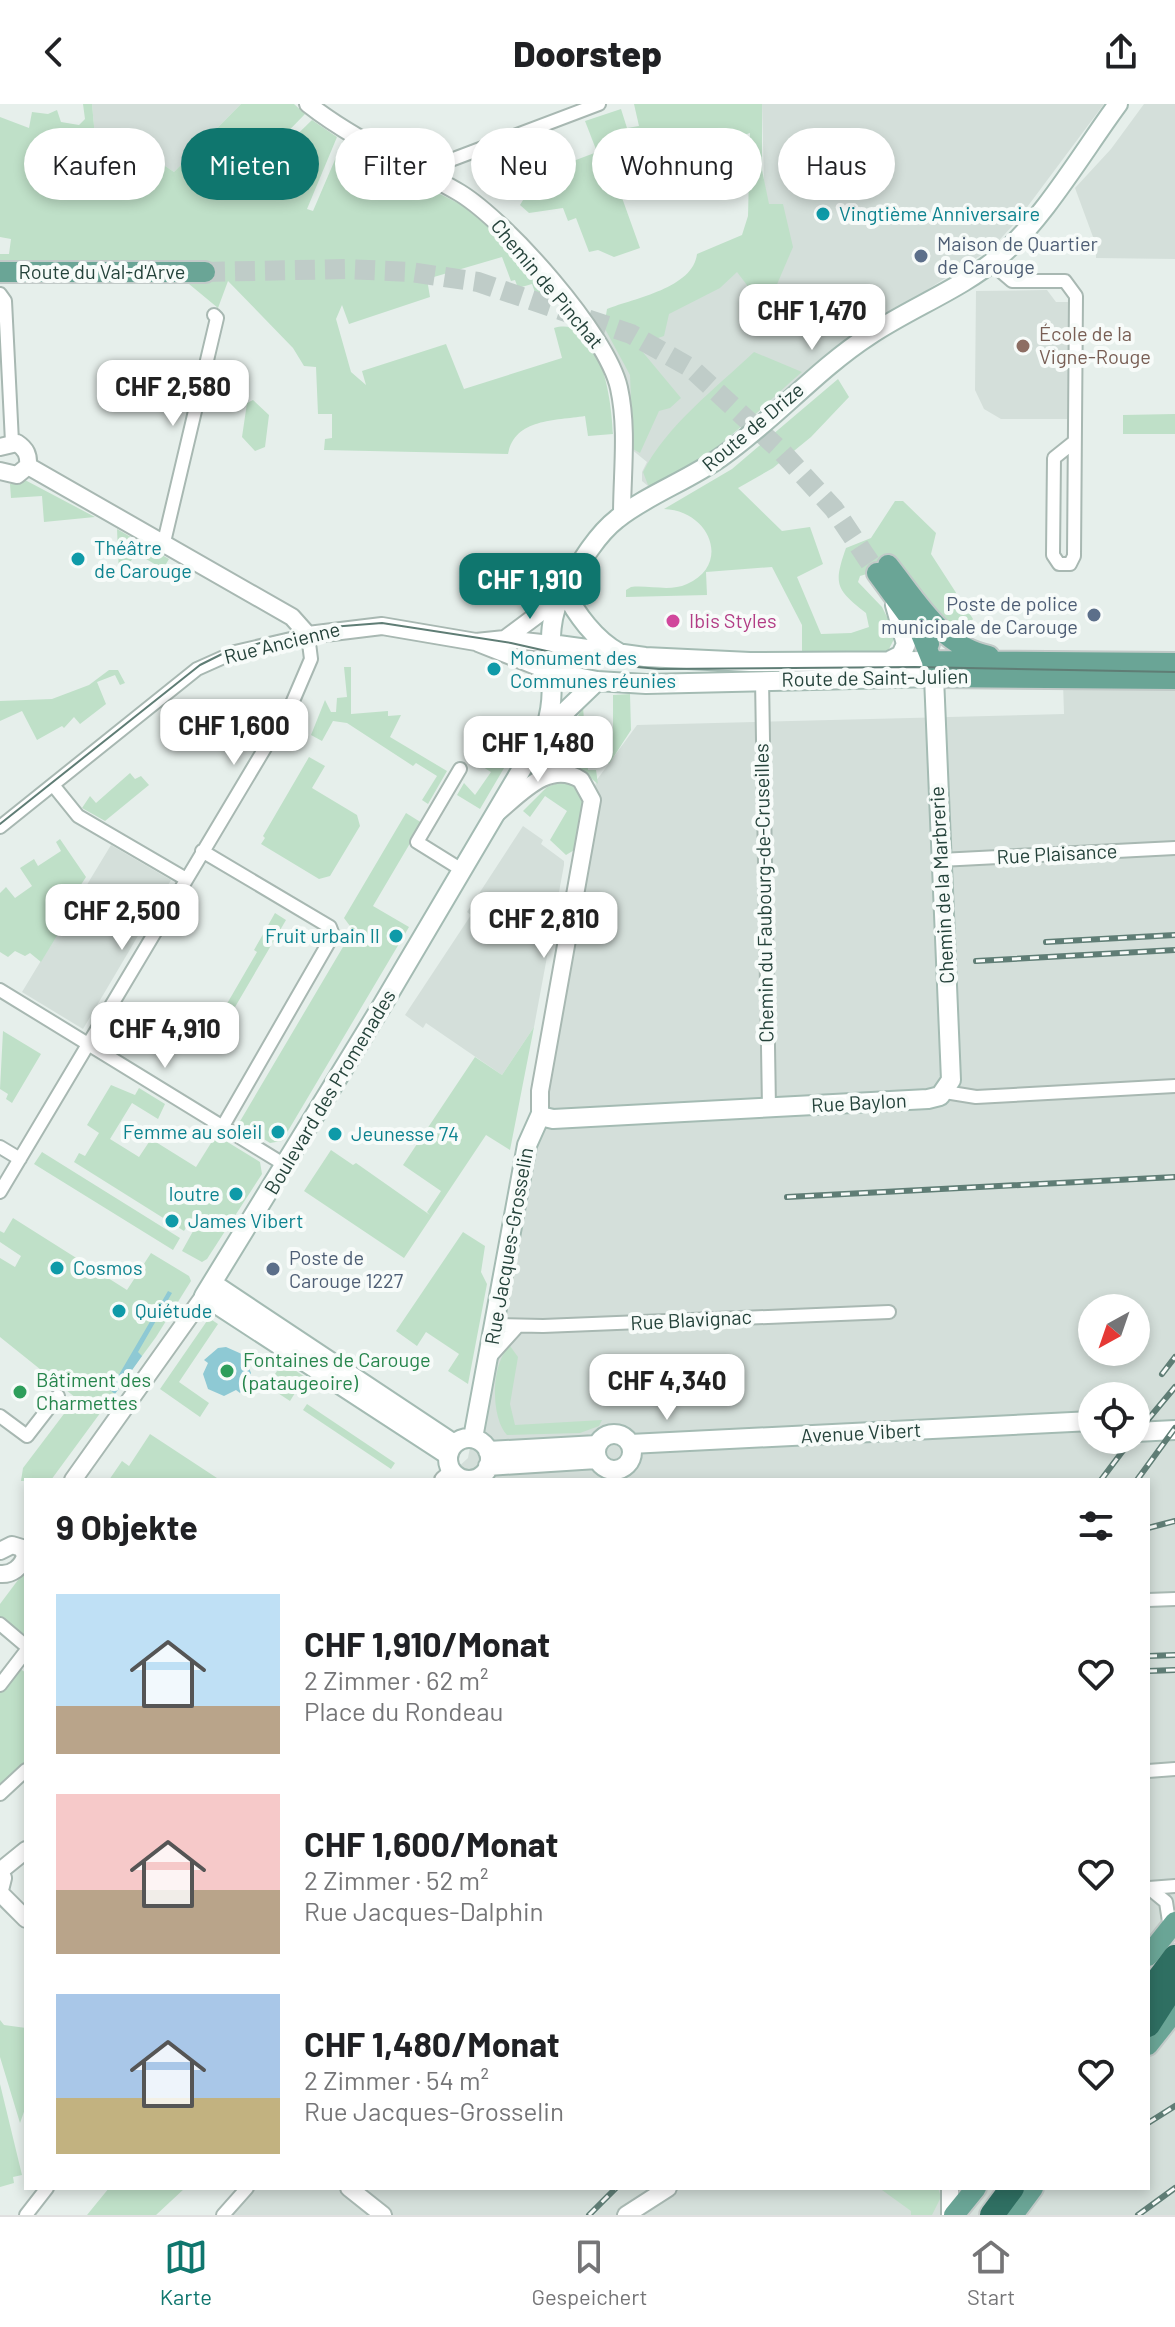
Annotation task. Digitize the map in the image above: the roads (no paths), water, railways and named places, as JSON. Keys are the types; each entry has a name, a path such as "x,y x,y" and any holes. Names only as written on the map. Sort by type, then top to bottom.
{"highway":[{"path":"1150,1990 1164,1972"},
{"path":"1150,2006 1164,1972"},
{"path":"1150,2018 1164,1972"},
{"path":"992,2215 1023,2191"}],"main road":[{"name":"Route de Drize","path":"562,594 604,532 622,515 685,482 724,455 805,384 870,334 991,263 1024,231 1118,104"},
{"name":"Route du Val-d'Arve","path":"0,272 205,272"},
{"path":"884,575 928,629 941,638 937,663"},
{"path":"884,575 907,637 904,649 891,660"},
{"name":"Boulevard des Promenades","path":"208,1290 543,733 550,712 552,620 562,594"},
{"path":"562,594 593,631 621,654"},
{"path":"928,629 968,649 1013,660"},
{"name":"Route de Saint-Julien","path":"551,644 621,654 750,662 891,660 937,663 981,677 1175,679"},
{"name":"Route de Saint-Julien","path":"551,679 575,677 661,684 762,679 937,663 1013,660 1175,663"},
{"name":"Chemin de la Marbrerie","path":"937,663 940,860 952,1068 945,1092"},
{"path":"543,733 597,681"},
{"name":"Rue Baylon","path":"540,1116 564,1118 928,1099 945,1092"},
{"name":"Rue Jacques-Grosselin","path":"473,1438 527,1145 540,1116"},
{"path":"208,1290 449,1463 473,1438 488,1459"},
{"path":"1150,1418 1175,1417"},
{"name":"Avenue Vibert","path":"630,1450 1078,1422"},
{"path":"1150,1431 1175,1430"},
{"name":"Avenue Vibert","path":"614,1434 624,1437 630,1450 623,1467 612,1470 597,1452 604,1437 614,1434"},
{"name":"Avenue Vibert","path":"630,1450 1078,1434"},
{"name":"Avenue Vibert","path":"476,1478 482,1475 488,1459 597,1452"},
{"path":"1164,1972 1173,1925"},
{"path":"1150,2042 1175,2011"},
{"path":"1011,2215 1023,2191"},
{"path":"952,2215 974,2196"},
{"path":"968,2215 974,2196"}],"street":[{"name":"Chemin de Pinchat","path":"308,104 340,128"},
{"path":"455,158 599,104"},
{"name":"Chemin de Pinchat","path":"455,191 505,228 604,351 616,377 622,407 622,515"},
{"path":"991,263 1012,281 1065,281 1074,290 1074,442 1074,556 1070,564 1059,564 1053,555 1054,458 1074,442"},
{"path":"0,294 5,301 3,445 26,450 28,466"},
{"path":"164,542 217,318 214,315"},
{"path":"0,1192 293,701 311,659 308,635 292,617 28,466"},
{"path":"0,471 17,475 28,466"},
{"path":"505,639 562,594"},
{"name":"Rue Ancienne","path":"0,827 204,665 235,652 308,635 382,626 476,642"},
{"path":"476,642 505,639 551,644"},
{"path":"476,642 551,679"},
{"name":"Chemin du Faubourg-de-Cruseilles","path":"762,679 769,1108"},
{"path":"460,769 417,842 462,870"},
{"name":"Rue Jacques-Grosselin","path":"496,814 533,784 557,773 568,773 581,780 591,794 593,809 540,1091 540,1116"},
{"path":"53,785 78,816 186,879"},
{"name":"Rue Plaisance","path":"940,860 1175,848"},
{"path":"202,851 330,927 333,935 223,1126"},
{"path":"0,990 285,1165"},
{"name":"Rue Baylon","path":"945,1092 976,1097 1175,1086"},
{"path":"0,1147 20,1159"},
{"name":"Boulevard des Promenades","path":"74,1478 208,1290"},
{"name":"Rue Blavignac","path":"493,1325 889,1312"},
{"path":"488,1362 503,1339 518,1326"},
{"path":"0,1416 27,1436 58,1396"},
{"path":"0,1551 12,1545 24,1553 10,1573 0,1574"},
{"path":"1150,1600 1175,1599"},
{"path":"0,1624 24,1647"},
{"path":"0,1685 24,1652"},
{"path":"1150,1771 1175,1769"},
{"path":"0,1794 24,1772"},
{"path":"24,1852 0,1871 3,1883 0,1892 24,1917"},
{"path":"1150,1888 1175,1886"},
{"path":"1150,1890 1166,1902 1173,1925"},
{"path":"26,2215 45,2190"},
{"path":"223,2215 245,2190"},
{"path":"352,2190 383,2215"},
{"path":"626,2215 665,2190"},
{"path":"950,2190 952,2215"}],"water":[{"path":"168,1291 172,1293 138,1352 142,1356 115,1394 110,1390"},
{"name":"Fontaines de Carouge (pataugeoire)","path":"226,1347 244,1355 251,1373 240,1393 236,1390 224,1396 208,1389 203,1374 208,1363 204,1360 218,1348"}],"tunnel":[{"path":"205,272 345,269 411,272 478,282 631,334 691,368 782,452 834,509 877,573"}],"tram line":[{"path":"0,824 200,665 224,653 331,627 382,623 511,643 604,664 659,669 915,667 1175,672"}],"railway":[{"path":"1046,942 1175,935"},
{"path":"976,961 1175,950"},
{"path":"787,1197 1175,1177"},
{"path":"1162,1374 1175,1357"},
{"path":"1150,1417 1175,1387"},
{"path":"1138,1478 1175,1428"},
{"path":"1102,1478 1120,1454"},
{"path":"1150,1527 1175,1521"},
{"path":"1150,1656 1175,1655"},
{"path":"1150,1671 1175,1670"},
{"path":"1150,2122 1175,2106"},
{"path":"1138,2215 1175,2188"},
{"path":"589,2215 614,2190"}],"place":[{"name":"Vingtième Anniversaire","path":"823,214"},
{"name":"Maison de Quartier de Carouge","path":"921,256"},
{"name":"École de la Vigne-Rouge","path":"1023,346"},
{"name":"Théâtre de Carouge","path":"78,559"},
{"name":"Poste de police municipale de Carouge","path":"1094,615"},
{"name":"Ibis Styles","path":"673,621"},
{"name":"Monument des Communes réunies","path":"494,669"},
{"name":"Fruit urbain II","path":"396,936"},
{"name":"Femme au soleil","path":"278,1132"},
{"name":"Jeunesse 74","path":"335,1134"},
{"name":"loutre","path":"236,1194"},
{"name":"James Vibert","path":"172,1221"},
{"name":"Cosmos","path":"57,1268"},
{"name":"Poste de Carouge 1227","path":"273,1269"},
{"name":"Quiétude","path":"119,1311"},
{"name":"Fontaines de Carouge (pataugeoire)","path":"227,1371"},
{"name":"Bâtiment des Charmettes","path":"20,1392"}]}
